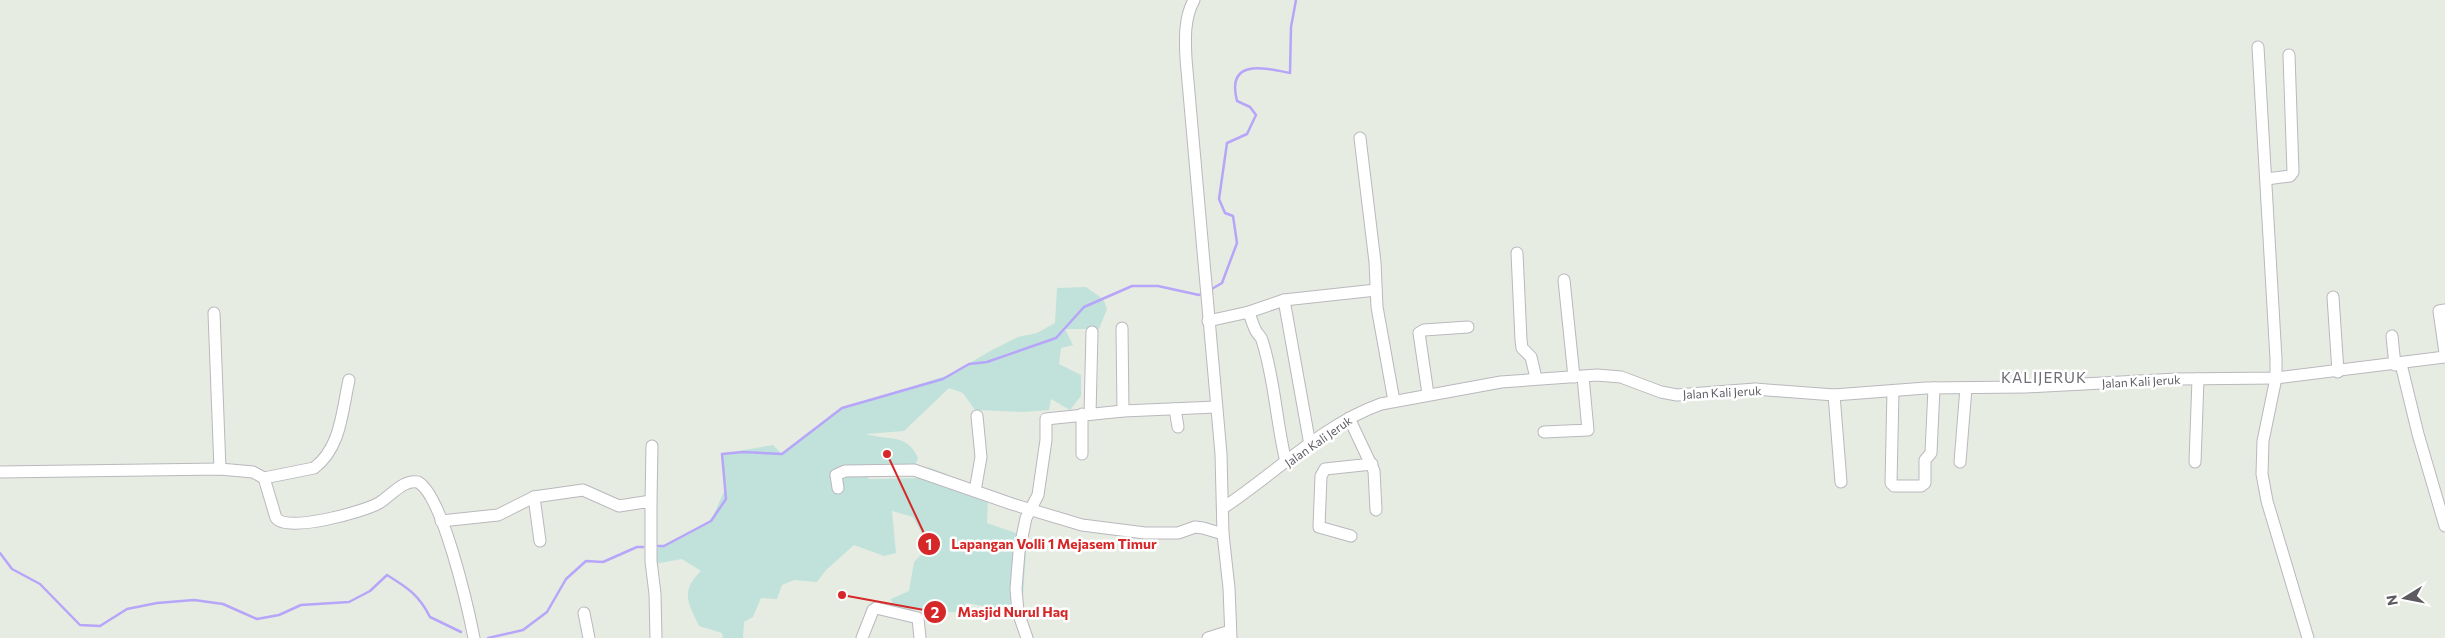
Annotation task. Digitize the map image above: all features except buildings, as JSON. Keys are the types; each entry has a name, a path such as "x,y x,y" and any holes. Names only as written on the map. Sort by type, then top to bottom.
{"street":[{"path":"1194,0 1190,8 1185,31 1186,50 1223,488 1223,523 1229,588 1230,635 1208,638"},
{"path":"2258,47 2276,378 2263,441 2262,474 2267,501 2308,638"},
{"path":"2266,179 2290,176 2293,172 2289,56"},
{"path":"1360,138 1377,307 1394,401"},
{"path":"1517,253 1522,348 1531,357 1536,378"},
{"path":"1544,432 1588,430 1578,377 1564,280"},
{"path":"1208,321 1250,312 1284,300 1376,290"},
{"path":"2333,297 2338,372"},
{"path":"1284,300 1310,445"},
{"path":"2445,310 2440,311 2445,353"},
{"path":"1250,312 1257,333 1262,337 1268,361 1276,404 1277,427 1286,462"},
{"path":"214,313 220,469"},
{"path":"1428,394 1420,334 1424,330 1468,327"},
{"path":"1122,328 1122,411"},
{"path":"1082,454 1092,332"},
{"path":"2392,336 2398,364 2445,526"},
{"name":"Jalan Kali Jeruk","path":"1223,523 1286,462 1349,418 1372,407 1394,401 1501,382 1597,375 1621,377 1661,392 1677,395 1755,389 1834,395 1934,388 2037,387 2198,379 2276,378 2338,372 2445,357"},
{"path":"2195,462 2198,379"},
{"path":"0,472 220,469 253,472 264,478 314,468 335,444 349,380"},
{"path":"1893,392 1891,483 1894,486 1922,486 1925,482 1925,460 1931,453 1934,388"},
{"path":"1960,462 1966,388"},
{"path":"1834,395 1841,482"},
{"path":"1027,638 1018,612 1016,589 1026,518 1032,510 1038,495 1046,440 1046,419 1122,411 1216,407"},
{"path":"1174,410 1178,427"},
{"path":"975,491 981,457 977,416"},
{"path":"1349,418 1372,464 1376,483 1376,510"},
{"path":"652,446 651,561 655,594 656,638"},
{"path":"1351,536 1319,527 1321,476 1325,469 1372,464"},
{"path":"838,488 835,479 839,473 912,470 1082,525 1145,534 1178,532 1195,527 1223,523"},
{"path":"264,478 276,518 283,523 321,520 359,511 378,503 412,481 418,482 428,489 451,546 474,638"},
{"path":"441,521 498,514 534,497 582,490 619,506 651,502"},
{"path":"534,497 540,541"},
{"path":"862,638 873,610 876,608 918,618 920,638"},
{"path":"584,614 589,638"}],"shaded area":[{"path":"1086,287 1103,299 1107,309 1099,329 1065,329 1073,345 1061,348 1059,364 1081,375 1081,396 1070,410 1051,399 1049,410 1023,412 975,410 963,393 949,388 904,431 866,434 903,441 914,450 918,458 912,474 869,474 861,464 869,479 926,478 927,467 947,474 948,485 988,499 987,523 1027,537 1022,610 1005,610 966,603 964,613 915,609 896,612 891,599 909,591 914,562 922,554 921,532 913,517 892,511 896,553 884,556 854,545 826,570 817,582 794,580 782,585 777,599 761,598 753,617 744,622 743,638 723,638 722,633 699,626 689,604 688,591 694,578 701,571 682,559 654,564 654,550 711,521 725,489 722,454 773,445 782,454 842,408 949,375 1018,337 1037,333 1055,323 1057,288"}],"waterway":[{"path":"1210,290 1222,283 1237,243 1233,216 1225,213 1219,199 1227,143 1247,134 1256,115 1250,107 1237,101 1235,87 1237,78 1242,72 1259,68 1290,73 1291,27 1296,0"},
{"path":"658,546 664,546 711,521 726,499 722,454 743,452 782,454 842,408 943,379 969,364 987,362 1056,338 1084,307 1132,286 1158,286 1199,295 1203,293"},
{"path":"488,638 523,630 547,612 566,579 586,561 603,562 637,547 643,547"},
{"path":"0,553 12,569 40,584 80,625 100,626 127,609 157,603 194,600 223,604 257,619 279,615 301,605 349,602 370,591 387,575 412,593 422,603 430,617 461,632"}],"place":[{"name":"Lapangan Volli 1 Mejasem Timur","path":"887,454"},
{"name":"Masjid Nurul Haq","path":"842,595"}],"district":[{"name":"KALIJERUK","path":"2044,377"}]}
